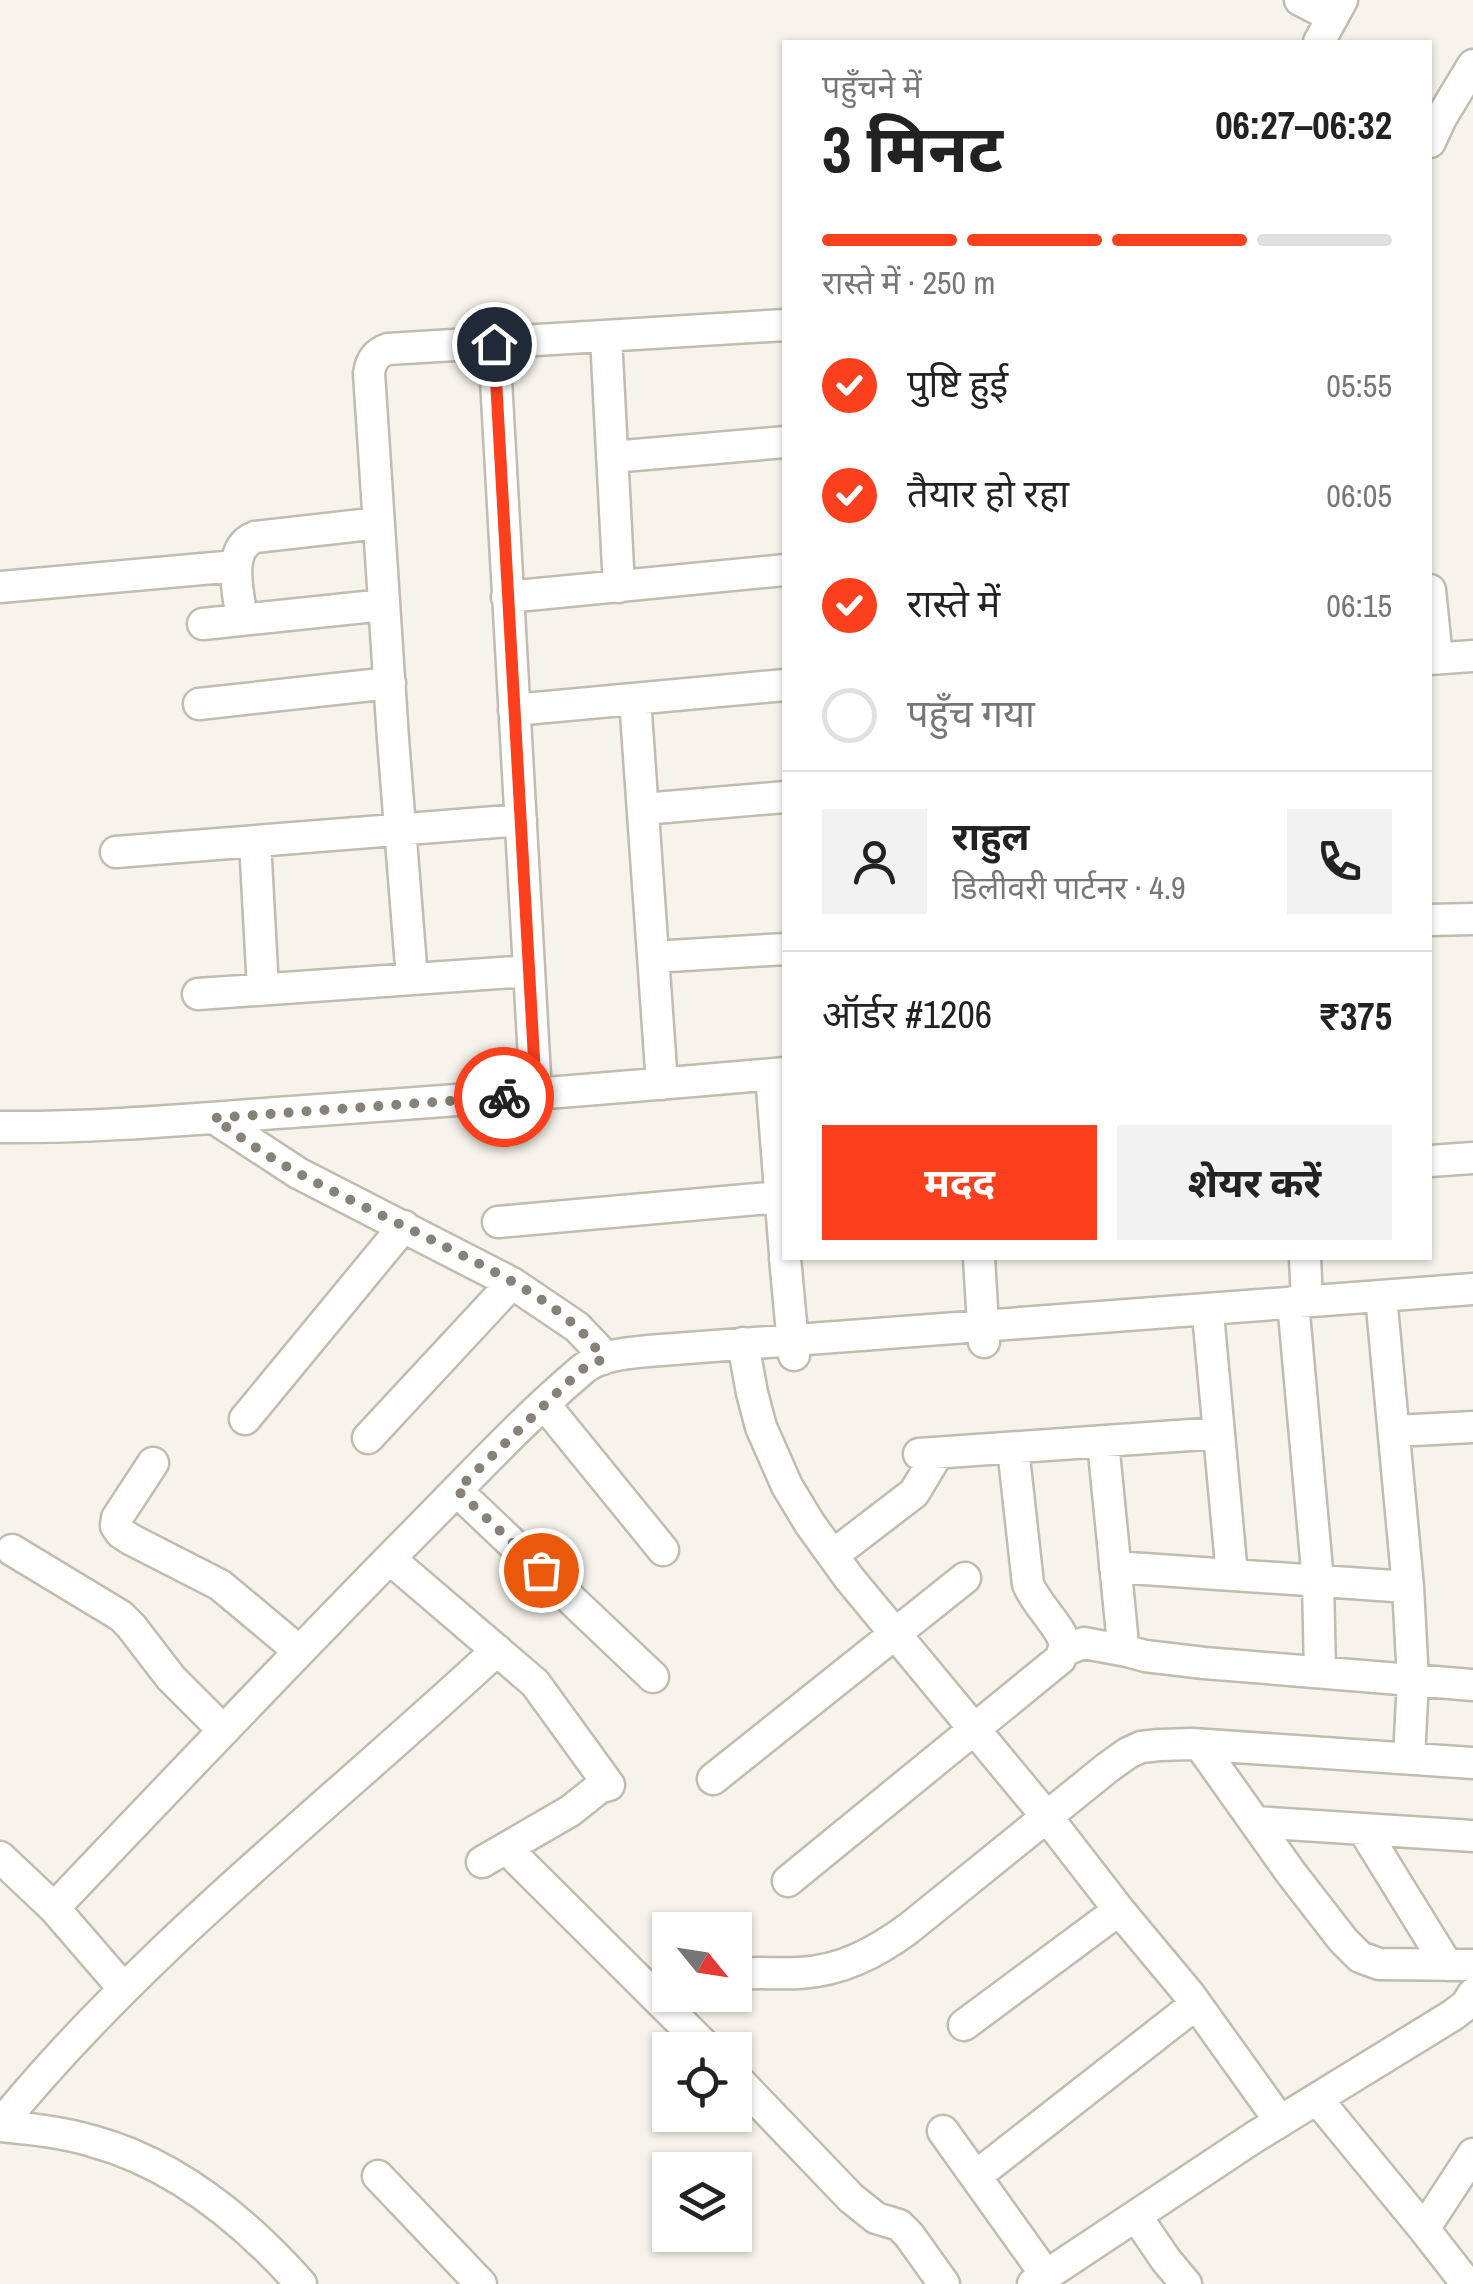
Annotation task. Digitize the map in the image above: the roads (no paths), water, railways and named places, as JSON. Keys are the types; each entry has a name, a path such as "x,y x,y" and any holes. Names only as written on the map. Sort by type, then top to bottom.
{"street":[{"path":"1300,0 1331,20"},
{"path":"1432,138 1473,65"},
{"path":"412,979 384,605 371,363 388,348 782,326"},
{"path":"606,337 619,587"},
{"path":"494,344 536,1094"},
{"path":"612,457 782,442"},
{"path":"242,620 236,566 246,541 379,523"},
{"path":"0,587 236,566"},
{"path":"508,597 782,570"},
{"path":"203,624 384,605"},
{"path":"1433,659 1473,656"},
{"path":"199,704 390,683"},
{"path":"514,710 782,686"},
{"path":"635,699 662,1084"},
{"path":"642,809 782,797"},
{"path":"116,852 521,820"},
{"path":"255,842 263,989"},
{"path":"1432,920 1473,919"},
{"path":"653,957 782,949"},
{"path":"198,994 530,971"},
{"path":"0,1126 86,1126 214,1118 778,1074 782,1221"},
{"path":"214,1118 276,1161 512,1283 588,1337 590,1367"},
{"path":"1432,1161 1473,1158"},
{"path":"498,1222 780,1197"},
{"path":"245,1419 404,1226"},
{"path":"785,1260 793,1347"},
{"path":"979,1260 984,1334"},
{"path":"1305,1260 1298,1308 1318,1580 1320,1672"},
{"path":"368,1438 512,1283"},
{"path":"1382,1304 1473,1289"},
{"path":"1382,1304 1408,1586 1413,1680 1410,1758"},
{"path":"54,1908 457,1490 544,1405 590,1367 649,1364 744,1350 1298,1308 1382,1304 1473,1307"},
{"path":"984,1334 1209,1325 1298,1308"},
{"path":"1209,1325 1232,1574"},
{"path":"744,1350 755,1410 767,1443 810,1524 1196,2004 1280,2121"},
{"path":"544,1405 663,1550"},
{"path":"1395,1431 1473,1427"},
{"path":"832,1555 914,1493 928,1454 1219,1433"},
{"path":"1103,1442 1123,1644 1128,1651"},
{"path":"788,1881 1060,1659 1064,1640 1032,1596 1028,1584 1012,1448"},
{"path":"152,1463 116,1526 132,1540 220,1585 299,1651"},
{"path":"457,1490 653,1677"},
{"path":"12,1550 121,1616 171,1678 223,1730"},
{"path":"390,1559 536,1682 609,1785 598,1788 570,1811 482,1862"},
{"path":"1116,1566 1408,1586"},
{"path":"713,1779 966,1578"},
{"path":"1063,1651 1084,1643 1162,1659 1473,1685"},
{"path":"0,2126 42,2075 192,1924 498,1650"},
{"path":"1200,1745 1333,1927 1360,1957 1379,1964 1460,1965"},
{"path":"752,1974 830,1968 882,1948 1128,1752 1141,1747 1200,1745 1473,1763"},
{"path":"1256,1822 1473,1836"},
{"path":"1364,1829 1460,1965"},
{"path":"0,1858 54,1908 124,1989"},
{"path":"516,1859 652,1978"},
{"path":"964,2024 1119,1910"},
{"path":"944,2131 976,2176 1038,2281 1280,2121 1453,2015 1473,1994"},
{"path":"976,2176 1196,2004"},
{"path":"752,2095 851,2198 876,2218 899,2225 944,2284"},
{"path":"1317,2099 1466,2284"},
{"path":"0,2126 94,2141 156,2167 239,2222 301,2284"},
{"path":"1424,2228 1469,2170"},
{"path":"378,2176 482,2284"},
{"path":"1136,2216 1186,2284"}]}
